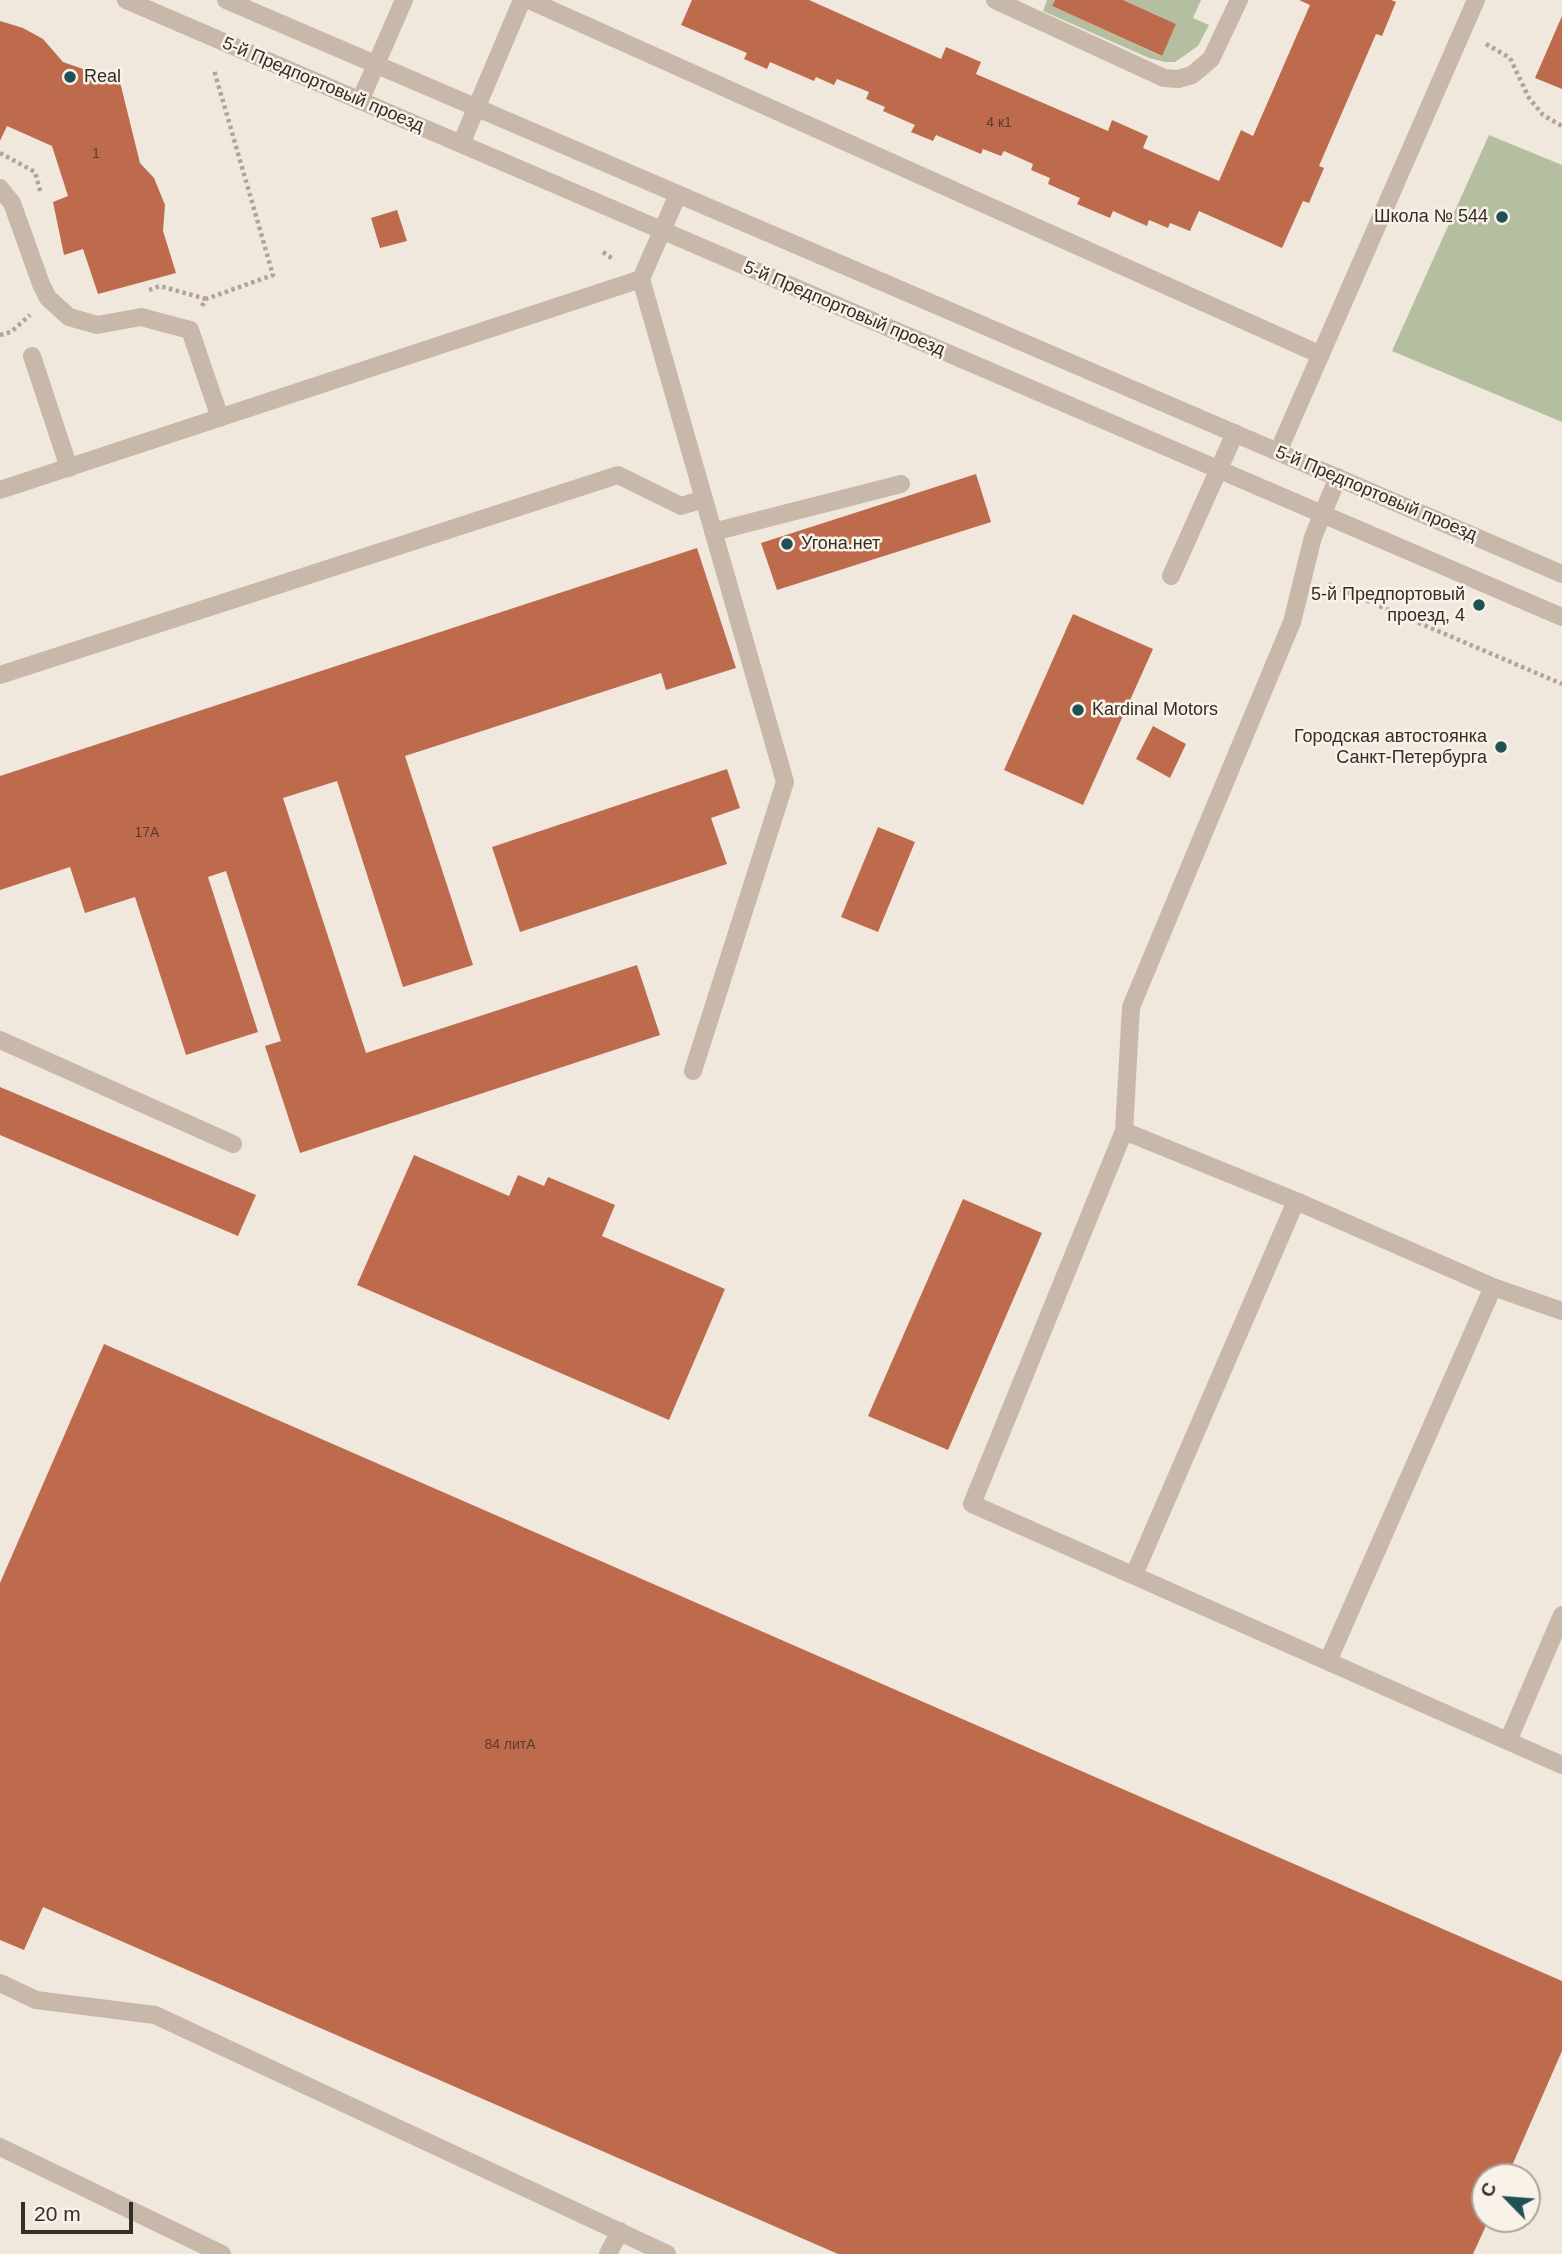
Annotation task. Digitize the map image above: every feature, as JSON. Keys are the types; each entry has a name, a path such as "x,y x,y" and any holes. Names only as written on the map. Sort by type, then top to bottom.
{"street":[{"name":"5-й Предпортовый проезд","path":"126,0 1562,617"},
{"name":"5-й Предпортовый проезд","path":"226,0 1562,574"},
{"path":"360,101 404,0"},
{"path":"461,144 522,0"},
{"path":"529,0 1321,355"},
{"path":"995,0 1164,78 1178,79 1192,75 1211,59 1239,0"},
{"path":"1278,452 1476,0"},
{"path":"0,188 12,202 48,298 69,317 97,325 141,317 190,330 220,418"},
{"path":"678,194 641,279 785,782 692,1071"},
{"path":"0,491 641,279"},
{"path":"32,356 69,468"},
{"path":"1171,576 1235,433"},
{"path":"0,675 618,475 681,506 704,499"},
{"path":"1338,477 1322,514 1303,573 1292,622 1131,1007 1124,1130 972,1504 1562,1765"},
{"path":"713,531 901,484"},
{"path":"0,1040 233,1144"},
{"path":"1124,1130 1493,1287 1562,1311"},
{"path":"1134,1575 1296,1201"},
{"path":"1328,1661 1493,1287"},
{"path":"1508,1741 1562,1615"},
{"path":"0,1983 36,2000 155,2015 667,2254"},
{"path":"0,2147 219,2253"},
{"path":"608,2254 620,2231"}],"path":[{"path":"1482,42 1510,58 1529,99 1543,115 1562,126"},
{"path":"160,286 206,299 273,275 214,70"},
{"path":"190,330 206,299"},
{"path":"1303,573 1562,684"}],"green space":[{"path":"1047,0 1055,0 1052,6 1161,56 1176,24 1123,0 1201,0 1193,18 1209,25 1198,46 1175,62 1165,62 1149,58 1043,11"},
{"name":"Школа № 544","path":"1489,135 1562,165 1562,422 1392,351"}],"building":[{"path":"692,0 809,0 941,59 946,47 981,62 976,74 1108,131 1112,120 1148,136 1143,148 1219,181 1241,130 1253,136 1310,5 1299,0 1396,2 1382,36 1376,34 1319,166 1324,168 1309,203 1303,201 1282,248 1199,211 1190,231 1170,223 1168,228 1149,220 1147,226 1113,211 1110,218 1077,204 1080,198 1048,184 1050,178 1031,170 1033,164 1004,151 1001,156 983,149 981,154 936,135 933,141 911,132 915,125 883,111 885,107 866,99 869,92 837,79 834,85 816,77 814,81 770,62 767,69 744,59 747,53 681,25"},
{"path":"1055,0 1123,0 1176,24 1162,56 1052,6"},
{"path":"1562,16 1562,89 1535,78"},
{"path":"0,21 23,28 43,39 63,62 120,82 140,163 154,178 165,205 163,231 176,273 98,294 83,249 64,255 53,202 68,196 52,146 7,126 0,141"},
{"path":"397,210 407,241 380,248 371,218"},
{"path":"976,474 991,522 777,590 761,543"},
{"path":"697,548 736,668 666,690 661,673 405,756 473,965 403,987 337,781 283,798 366,1053 637,965 660,1035 300,1153 265,1046 281,1041 226,871 208,877 258,1032 186,1055 135,897 85,913 70,867 0,890 0,776"},
{"name":"Kardinal Motors","path":"1073,614 1153,649 1083,805 1004,770"},
{"path":"1153,726 1186,744 1170,778 1136,759"},
{"path":"727,769 740,808 711,818 727,864 520,932 492,847"},
{"path":"878,827 915,842 878,932 841,917"},
{"path":"0,1087 256,1195 238,1236 0,1135"},
{"path":"414,1155 509,1196 518,1175 544,1186 548,1177 615,1205 602,1236 725,1289 669,1420 357,1285"},
{"path":"963,1199 1042,1233 948,1450 868,1416"},
{"path":"104,1344 1562,1981 1562,2051 1513,2163 1471,2163 1471,2233 1483,2233 1473,2254 838,2254 43,1907 24,1950 0,1940 0,1583"}],"place":[{"name":"Real","path":"70,77"},
{"name":"Школа № 544","path":"1502,217"},
{"name":"Угона.нет","path":"787,544"},
{"name":"5-й Предпортовый проезд, 4","path":"1479,605"},
{"name":"Kardinal Motors","path":"1078,710"},
{"name":"Городская автостоянка Санкт-Петербурга","path":"1501,747"}]}
